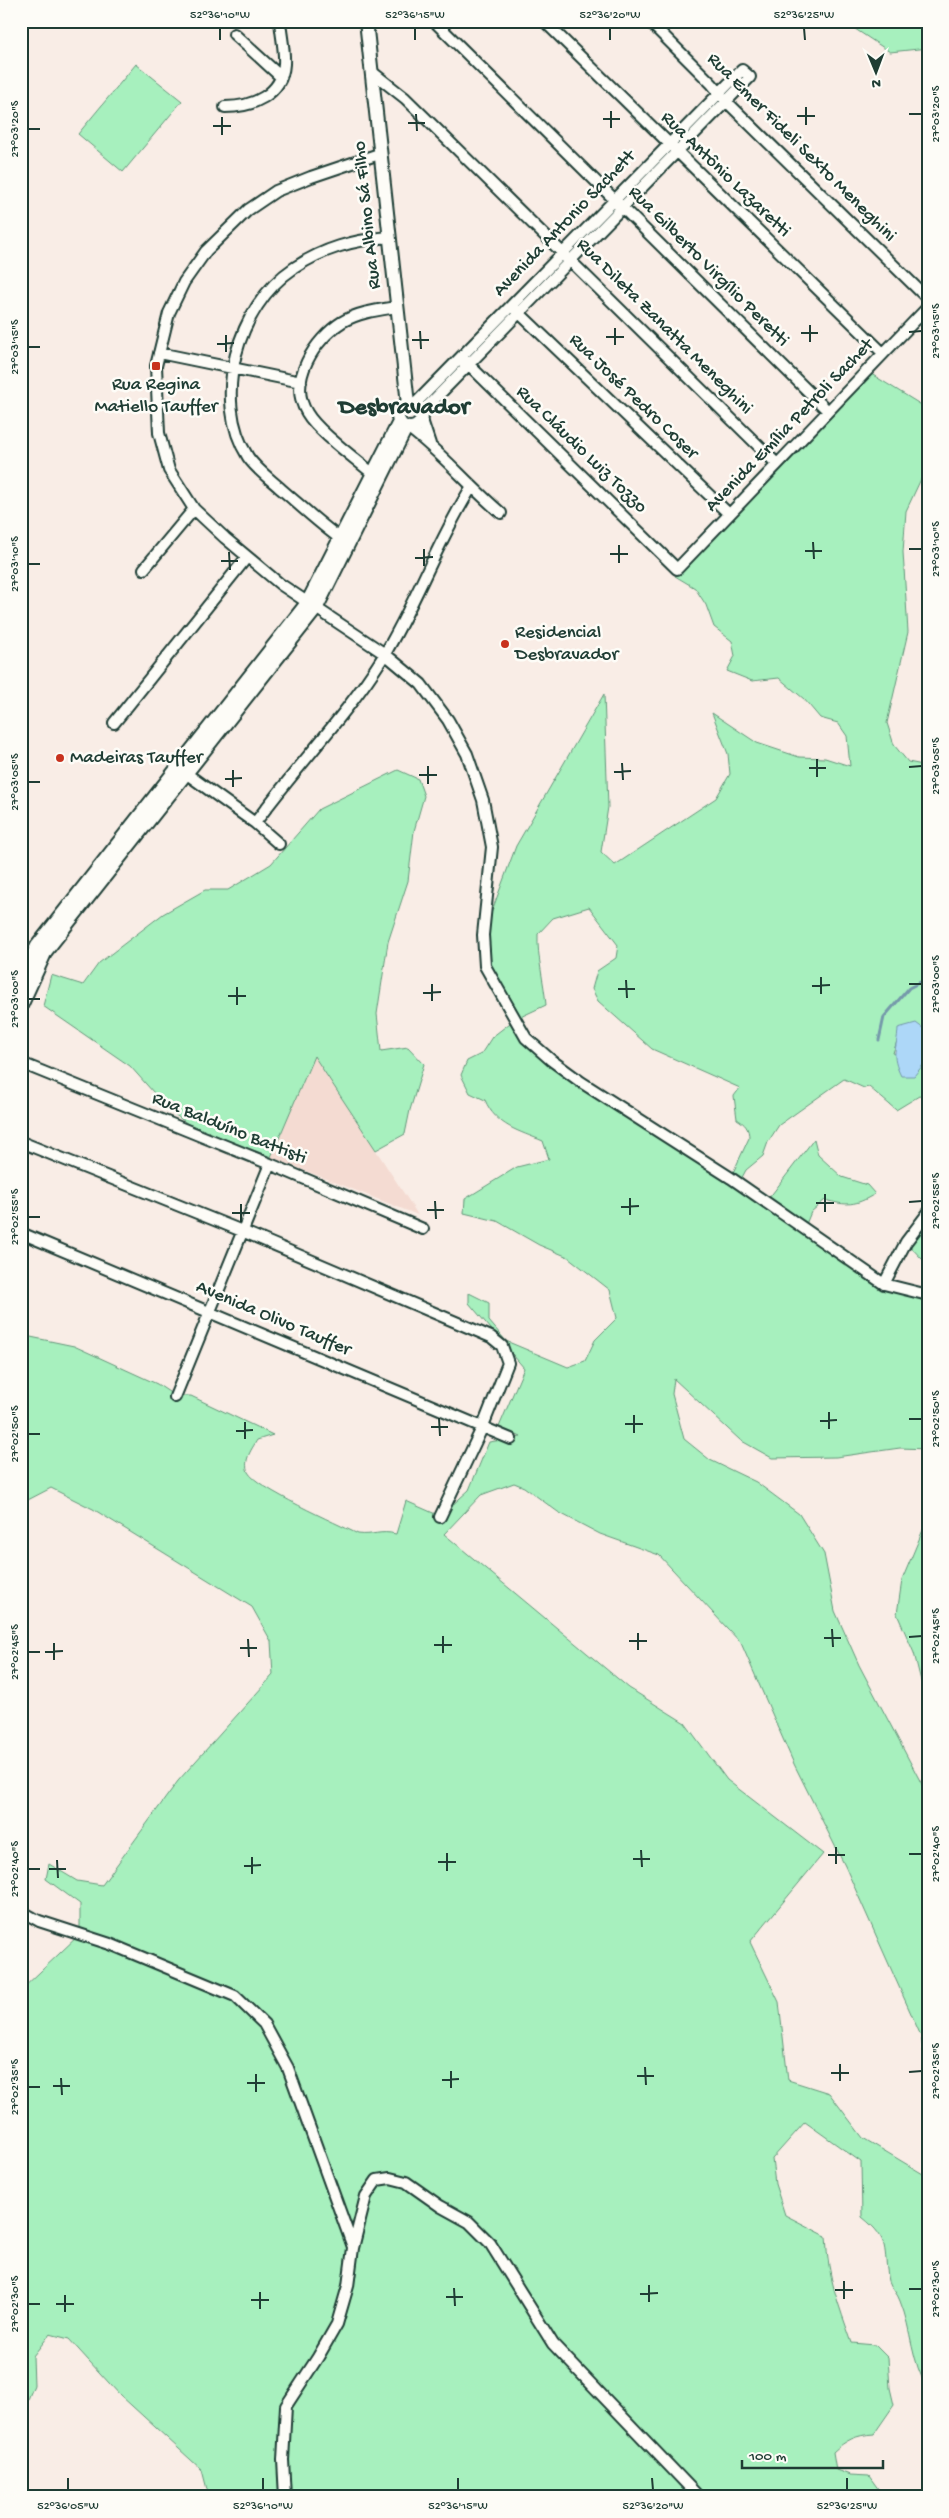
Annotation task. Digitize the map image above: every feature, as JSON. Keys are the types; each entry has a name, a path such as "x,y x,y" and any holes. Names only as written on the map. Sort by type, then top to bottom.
{"street":[{"path":"225,107 247,106 261,99 276,86 281,77 284,63 280,21"},
{"name":"Rua Albino Sá Filho","path":"366,21 397,307 416,410 430,445"},
{"name":"Rua Gilberto Virgílio Peretti","path":"434,21 828,411"},
{"name":"Rua Antônio Lazaretti","path":"544,21 883,353"},
{"name":"Rua Emer Fideli Sexto Meneghini","path":"649,21 723,97 928,299"},
{"path":"234,34 281,77"},
{"name":"Rua Dileta Zanatta Meneghini","path":"372,72 405,98 778,464"},
{"name":"Avenida Antonio Sachett","path":"416,410 746,74"},
{"path":"380,154 285,188 248,210 206,251 184,282 169,313 159,353 156,379 159,433 170,470 194,509 247,557 311,606 384,654 421,684 448,720 462,746 483,800 492,847 483,935 485,966 526,1038 551,1060 581,1082 731,1178 884,1284 928,1295"},
{"path":"344,541 249,458 240,441 234,421 230,396 232,368 244,331 257,308 279,281 292,269 329,248 364,239 389,237"},
{"path":"377,477 315,423 306,412 301,382 308,358 330,330 358,314 397,307"},
{"name":"Avenida Emília Petroli Sachet","path":"677,569 928,307"},
{"name":"Rua José Pedro Coser","path":"515,309 729,514"},
{"path":"159,353 301,382"},
{"name":"Rua Cláudio Luiz Tozzo","path":"464,360 677,569"},
{"path":"21,1006 46,951 80,900 311,606 405,426 400,409 416,410 417,427 405,426"},
{"name":"Rua Albino Sá Filho","path":"405,426 430,445 471,488 501,513"},
{"path":"255,823 373,672 457,511 471,488"},
{"path":"144,569 194,509"},
{"path":"114,723 247,557"},
{"path":"181,770 255,823 279,844"},
{"path":"21,978 37,946 80,900"},
{"name":"Rua Balduíno Battisti","path":"21,1063 424,1229"},
{"path":"21,1142 242,1231 491,1337 502,1346 508,1363 483,1426 440,1516"},
{"path":"174,1396 270,1164"},
{"path":"884,1284 906,1242 928,1213"},
{"name":"Avenida Olivo Tauffer","path":"21,1233 511,1439"},
{"path":"21,1911 39,1921 110,1944 235,1996 264,2024 288,2068 353,2248"},
{"path":"285,2497 283,2460 286,2406 337,2324 348,2286 353,2248 366,2196 376,2180 390,2178 406,2182 440,2206 469,2222 490,2243 553,2344 699,2497"}],"shaded area":[{"path":"314,1055 418,1215 271,1157"}],"green space":[{"path":"843,21 928,21 928,48 890,52"},
{"path":"136,64 182,101 123,172 78,134"},
{"path":"868,372 928,409 928,471 921,479 906,511 903,552 908,632 887,723 894,745 908,762 928,766 928,1032 897,1041 893,1053 927,1062 928,1059 928,1098 919,1096 896,1110 869,1087 864,1088 844,1079 779,1125 768,1142 763,1156 746,1170 739,1183 766,1202 814,1139 818,1155 842,1177 867,1185 875,1194 851,1204 825,1200 811,1212 804,1229 884,1284 928,1295 928,1449 900,1448 836,1457 772,1458 740,1440 674,1379 672,1394 684,1439 710,1460 756,1482 799,1514 824,1554 835,1611 859,1665 927,1794 928,2083 921,2036 845,1866 794,1764 741,1643 659,1555 600,1534 558,1512 524,1487 514,1483 481,1495 444,1534 629,1688 685,1723 727,1780 823,1854 750,1942 779,2002 788,2080 829,2093 863,2138 928,2177 928,2389 918,2368 904,2312 898,2296 889,2281 882,2239 862,2217 861,2162 805,2122 772,2159 775,2184 785,2215 826,2236 831,2278 852,2343 875,2345 888,2358 890,2388 894,2405 874,2434 852,2439 842,2444 833,2452 836,2470 850,2475 869,2476 884,2497 209,2497 202,2470 120,2395 69,2339 50,2334 33,2356 34,2385 21,2416 21,1990 80,1934 80,1904 46,1879 49,1864 77,1881 102,1885 178,1781 273,1675 271,1641 252,1607 93,1509 51,1488 24,1502 21,1501 21,1335 74,1346 157,1384 175,1396 191,1396 273,1435 257,1440 247,1459 248,1472 254,1479 281,1496 358,1534 396,1534 406,1501 440,1516 469,1490 489,1442 521,1437 499,1427 524,1368 469,1303 469,1293 489,1303 489,1321 506,1341 568,1367 585,1361 595,1340 617,1318 610,1290 568,1257 539,1245 497,1221 464,1213 465,1199 517,1167 549,1159 543,1141 502,1122 495,1116 485,1100 470,1093 461,1075 467,1061 481,1054 492,1037 514,1020 485,966 483,935 516,846 604,694 608,807 601,852 615,865 716,798 730,774 728,754 712,713 757,743 799,757 825,758 850,766 847,736 838,723 820,718 804,699 779,678 752,681 727,671 735,656 732,641 714,627 706,605 695,588 675,576","holes":["589,907 618,945 616,958 597,971 592,989 598,1001 652,1049 740,1088 734,1096 737,1119 746,1127 749,1138 731,1177 551,1060 514,1020 546,1005 538,934 553,918"]},
{"path":"398,770 418,779 424,796 414,831 408,881 388,942 377,1014 381,1051 408,1047 424,1064 405,1134 376,1150 314,1056 271,1157 188,1124 170,1111 130,1066 43,1006 51,975 83,985 99,963 163,914 205,890 228,890 271,864 319,809"},
{"path":"928,1221 928,1260 922,1259 906,1242"},
{"path":"928,1518 928,1709 914,1653 897,1614 902,1580"}],"water":[{"path":"916,1023 928,1032 928,1059 914,1076 901,1076 895,1057 898,1028"}],"waterway":[{"path":"879,1040 884,1017 909,988 928,978"}],"place":[{"name":"Rua Regina Matiello Tauffer","path":"156,366"},
{"name":"Residencial Desbravador","path":"505,644"},
{"name":"Madeiras Tauffer","path":"60,758"}],"district":[{"name":"Desbravador","path":"404,408"}]}
